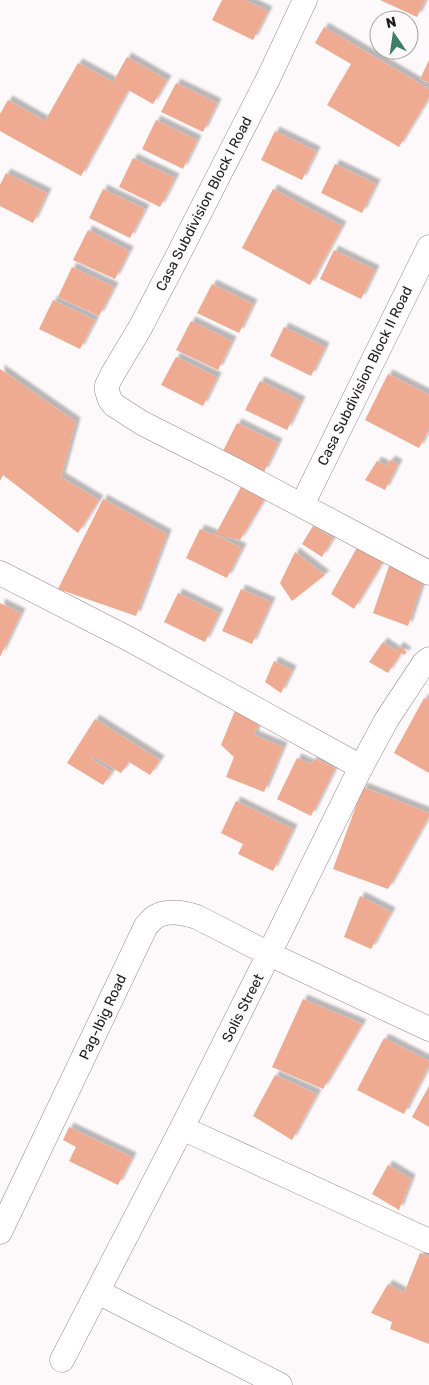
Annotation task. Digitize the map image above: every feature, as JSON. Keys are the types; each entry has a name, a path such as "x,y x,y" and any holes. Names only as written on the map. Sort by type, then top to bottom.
{"street":[{"name":"Casa Subdivision Block I Road","path":"302,506 158,432 114,405 110,400 107,385 174,263 268,79 305,0"},
{"name":"Casa Subdivision Block II Road","path":"302,506 429,247"},
{"path":"302,506 429,573"},
{"path":"0,573 129,640 361,766"},
{"name":"Solis Street","path":"62,1360 182,1128 361,766 387,720 424,663 429,659"},
{"name":"Pag-Ibig Road","path":"0,1232 146,926 155,917 168,912 185,913 197,917 269,954 429,1029"},
{"path":"182,1128 429,1241"},
{"path":"98,1292 280,1385"}],"building":[{"path":"222,0 245,0 268,11 253,40 212,20"},
{"path":"380,0 425,0 419,13 419,10 402,10"},
{"path":"324,27 369,54 369,60 380,60 429,89 429,97 399,147 327,105 351,64 315,43"},
{"path":"127,57 167,80 153,104 128,90 81,176 0,131 0,114 8,100 45,121 78,63 113,82"},
{"path":"429,60 429,83 420,79"},
{"path":"176,83 217,103 203,132 161,112"},
{"path":"156,120 197,140 183,169 142,149"},
{"path":"275,131 316,151 302,180 261,160"},
{"path":"133,158 175,178 160,207 119,187"},
{"path":"335,164 376,184 362,213 321,193"},
{"path":"6,173 47,193 33,223 0,206 0,185"},
{"path":"103,189 145,209 130,238 89,218"},
{"path":"273,189 342,226 310,285 242,248"},
{"path":"88,230 129,251 115,279 73,260"},
{"path":"334,250 375,270 361,299 320,279"},
{"path":"72,267 114,287 99,316 58,297"},
{"path":"212,284 253,304 239,333 197,313"},
{"path":"53,300 95,320 80,349 39,329"},
{"path":"191,321 232,341 218,370 176,350"},
{"path":"284,327 325,347 311,376 270,356"},
{"path":"176,357 217,377 203,406 161,385"},
{"path":"0,369 76,422 61,477 99,500 78,533 3,475 0,481"},
{"path":"388,374 429,395 429,429 419,448 365,420"},
{"path":"260,381 301,401 287,430 245,410"},
{"path":"237,423 278,443 264,472 223,451"},
{"path":"391,460 398,464 385,490 365,480 377,461 386,466"},
{"path":"240,481 268,493 240,540 215,535 241,487"},
{"path":"103,499 167,534 136,616 58,589"},
{"path":"313,526 333,538 322,557 302,544"},
{"path":"200,529 242,548 227,578 186,558"},
{"path":"359,544 385,558 354,609 331,594"},
{"path":"295,552 325,575 292,601 280,583"},
{"path":"389,566 423,580 408,626 373,613"},
{"path":"241,589 271,602 252,644 222,631"},
{"path":"178,593 219,613 205,642 164,622"},
{"path":"0,603 21,613 0,657"},
{"path":"383,642 396,651 399,646 407,652 404,655 401,653 388,673 369,662"},
{"path":"274,661 292,670 281,693 265,682"},
{"path":"424,698 429,700 429,773 394,753"},
{"path":"236,708 261,718 254,735 283,747 264,792 226,777 234,757 221,745"},
{"path":"95,719 160,760 150,775 129,762 121,773 93,756 91,758 112,772 103,785 67,763"},
{"path":"297,758 310,764 316,759 335,768 311,816 277,799"},
{"path":"363,787 429,813 388,889 333,869"},
{"path":"236,801 293,829 273,871 238,854 243,844 221,833"},
{"path":"360,896 391,912 371,949 344,937"},
{"path":"303,999 362,1024 323,1089 272,1067"},
{"path":"384,1038 429,1061 429,1065 404,1114 357,1090"},
{"path":"275,1075 317,1094 292,1140 253,1116"},
{"path":"429,1086 429,1127 412,1117"},
{"path":"69,1127 132,1157 118,1185 69,1161 76,1147 63,1140"},
{"path":"388,1165 411,1179 399,1210 372,1194"},
{"path":"420,1253 429,1257 429,1344 390,1329 392,1322 371,1313 388,1284 404,1293"}]}
